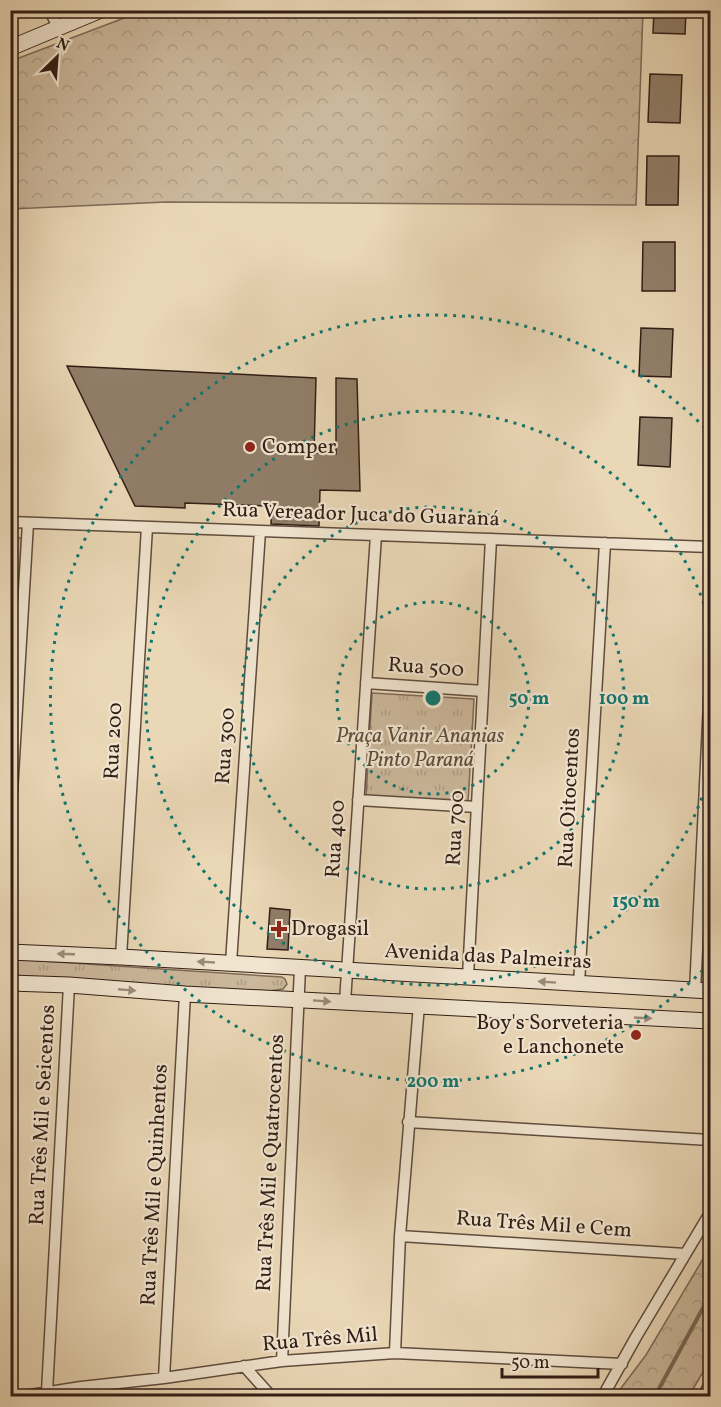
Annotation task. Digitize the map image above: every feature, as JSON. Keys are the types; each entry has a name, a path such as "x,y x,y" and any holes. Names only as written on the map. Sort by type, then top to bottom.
{"street":[{"path":"50,10 58,28"},
{"path":"10,48 101,10"},
{"name":"Rua Vereador Juca do Guaraná","path":"10,522 711,547"},
{"path":"10,826 28,523"},
{"name":"Rua 200","path":"121,957 147,527"},
{"name":"Rua 300","path":"231,963 260,531"},
{"name":"Rua 400","path":"345,1002 376,535"},
{"name":"Rua 700","path":"468,976 491,539"},
{"name":"Rua Oitocentos","path":"579,984 605,543"},
{"path":"703,991 711,682"},
{"name":"Rua 500","path":"366,683 483,691"},
{"path":"358,800 477,807"},
{"name":"Avenida das Palmeiras","path":"10,952 703,991"},
{"name":"Rua Três Mil e Quatrocentos","path":"282,1361 300,968"},
{"path":"10,983 711,1021"},
{"name":"Rua Três Mil e Seicentos","path":"47,1392 69,985"},
{"name":"Rua Três Mil e Quinhentos","path":"164,1378 185,994"},
{"path":"395,1353 400,1236 419,1005"},
{"path":"408,1122 711,1140"},
{"path":"603,1396 685,1254 711,1214"},
{"name":"Rua Três Mil e Cem","path":"400,1236 685,1254"},
{"name":"Rua Três Mil","path":"24,1396 282,1361 395,1353 622,1364"},
{"path":"244,1366 271,1396"},
{"path":"703,1396 711,1384"},
{"path":"81,1387 90,1396"}],"green space":[{"path":"145,10 643,11 636,205 166,202 11,209 11,61"},
{"path":"11,538 22,538 11,735"},
{"name":"Praça Vanir Ananias Pinto Paraná","path":"372,693 474,699 468,803 366,797"},
{"path":"11,959 282,977 287,984 283,989 249,994 23,976 11,974"},
{"path":"710,1247 710,1360 689,1396 615,1396 646,1355"}],"building":[{"path":"654,10 686,10 685,34 653,33"},
{"path":"650,74 682,75 680,123 648,122"},
{"path":"647,156 679,156 678,205 646,205"},
{"path":"643,242 675,242 675,291 642,291"},
{"path":"641,328 673,329 671,377 639,376"},
{"name":"Comper","path":"67,366 316,378 314,453 336,454 336,378 357,379 360,491 320,490 319,526 271,524 272,506 185,503 185,508 135,506"},
{"path":"640,417 672,418 670,467 638,465"},
{"name":"Drogasil","path":"270,908 290,910 288,950 267,949"}],"waterway":[{"path":"655,1396 710,1295"}],"place":[{"name":"Comper","path":"250,447"},
{"name":"Drogasil","path":"279,929"},
{"name":"Boy's Sorveteria e Lanchonete","path":"636,1035"}]}
